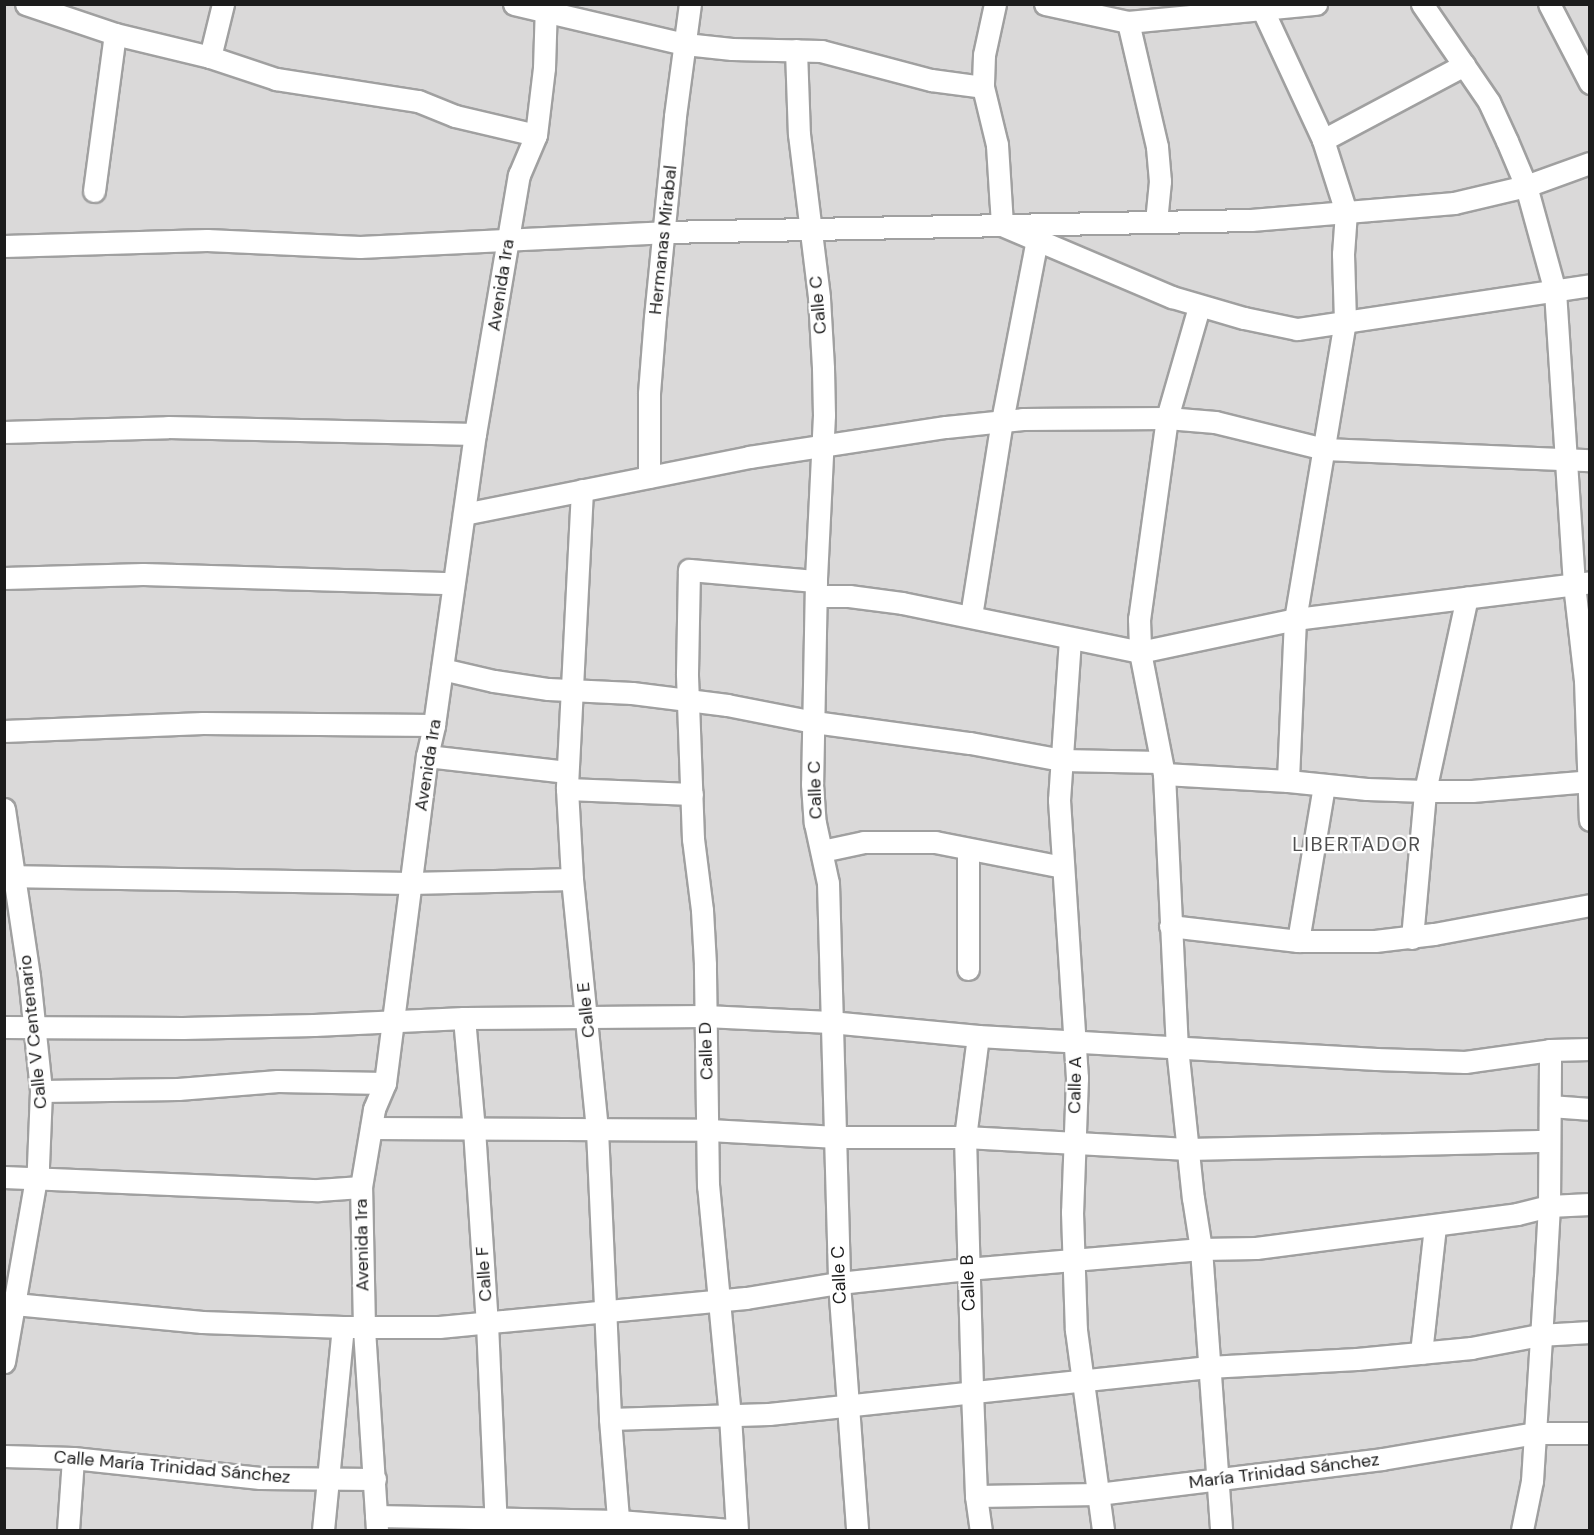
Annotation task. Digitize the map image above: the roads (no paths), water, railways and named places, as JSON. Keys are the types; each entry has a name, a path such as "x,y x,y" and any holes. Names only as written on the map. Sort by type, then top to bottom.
{"street":[{"path":"26,4 116,34 210,57 276,79 418,101 455,116 536,135"},
{"path":"210,57 223,4"},
{"path":"514,4 547,8 685,44 732,49 821,51 931,80 983,87"},
{"name":"Hermanas Mirabal","path":"649,477 649,393 664,232 690,4"},
{"path":"995,4 984,55 983,87 997,145 1002,225"},
{"path":"1045,4 1103,12 1128,22 1262,7 1316,4"},
{"path":"1422,4 1489,102 1526,186 1555,291 1563,390 1564,458 1582,583 1590,820"},
{"path":"1549,4 1590,83"},
{"path":"1262,7 1323,140 1346,212 1343,254 1345,321 1295,619 1288,781"},
{"name":"Avenida 1ra","path":"376,1523 364,1327 361,1187 374,1109 385,1083 427,756 434,725 452,583 475,434 519,175 536,135 547,8"},
{"path":"1128,22 1157,147 1160,181 1156,222"},
{"path":"94,191 116,34"},
{"name":"Calle C","path":"795,50 799,134 823,368 824,415 821,445 814,722 815,824 828,883 830,1022 837,1137 839,1283 846,1404 857,1530"},
{"path":"1323,140 1464,65"},
{"path":"4,246 207,240 360,246 508,241 664,232 1251,220 1454,203 1526,186 1590,163"},
{"path":"1002,225 1199,307 1296,329 1590,285"},
{"path":"971,616 1002,421 1037,240"},
{"path":"1199,307 1167,418 1140,597 1140,652 1162,768 1178,1047 1201,1249 1221,1530"},
{"path":"464,514 821,445 1002,421 1102,416 1215,422 1324,449 1590,460"},
{"path":"4,432 168,427 475,434"},
{"name":"Calle E","path":"582,490 567,780 572,879 597,1130 610,1419 619,1526"},
{"name":"Calle D","path":"736,1530 730,1417 708,1186 709,1130 702,910 693,839 688,702 689,570 817,588"},
{"path":"4,578 142,574 452,583"},
{"path":"817,588 849,596 971,616 1070,639 1140,652 1295,619 1582,583"},
{"path":"1412,938 1425,791 1467,597"},
{"name":"Calle A","path":"1070,639 1059,800 1077,1078 1074,1144 1076,1330 1103,1530"},
{"path":"442,669 494,681 548,689 632,693 688,702 727,705 814,722 970,743 1062,760 1367,789 1472,791 1589,781"},
{"path":"4,731 203,723 434,725"},
{"path":"427,756 567,780 692,795"},
{"path":"1298,941 1324,785"},
{"name":"Calle V Centenario","path":"4,809 9,876 35,1026 42,1090 42,1127 36,1179 9,1303 4,1362"},
{"path":"822,851 864,842 935,842 1063,867"},
{"path":"968,850 968,969"},
{"path":"9,876 410,883 572,879"},
{"path":"1170,926 1298,941 1375,941 1412,938 1590,905"},
{"path":"4,1027 183,1028 464,1018 705,1016 830,1022 978,1036 1075,1040 1286,1056 1465,1062 1550,1050 1590,1049"},
{"name":"Calle F","path":"464,1018 487,1323 496,1524"},
{"name":"Calle B","path":"978,1036 965,1137 967,1269 976,1496 981,1530"},
{"path":"1522,1530 1532,1481 1539,1335 1549,1206 1550,1050"},
{"path":"42,1090 178,1089 278,1081 385,1083"},
{"path":"1550,1106 1590,1110"},
{"path":"371,1128 709,1130 837,1137 965,1137 1188,1149 1549,1141"},
{"path":"4,1177 318,1190 361,1187"},
{"path":"9,1303 202,1322 342,1327 439,1327 607,1313 746,1298 839,1283 967,1269 1201,1249 1256,1248 1435,1226 1517,1214 1549,1206 1590,1204"},
{"path":"1421,1353 1435,1226"},
{"path":"323,1530 342,1327"},
{"path":"610,1419 730,1417 972,1391 1083,1382 1208,1367 1421,1353 1471,1348 1539,1335 1590,1332"},
{"name":"María Trinidad Sánchez","path":"976,1496 1098,1494 1382,1459 1534,1433 1590,1433"},
{"name":"Calle María Trinidad Sánchez","path":"4,1456 73,1458 260,1478 375,1479"},
{"path":"68,1530 73,1458"},
{"path":"376,1523 619,1526 730,1530"}],"district":[{"name":"LIBERTADOR","path":"1357,844"}]}
